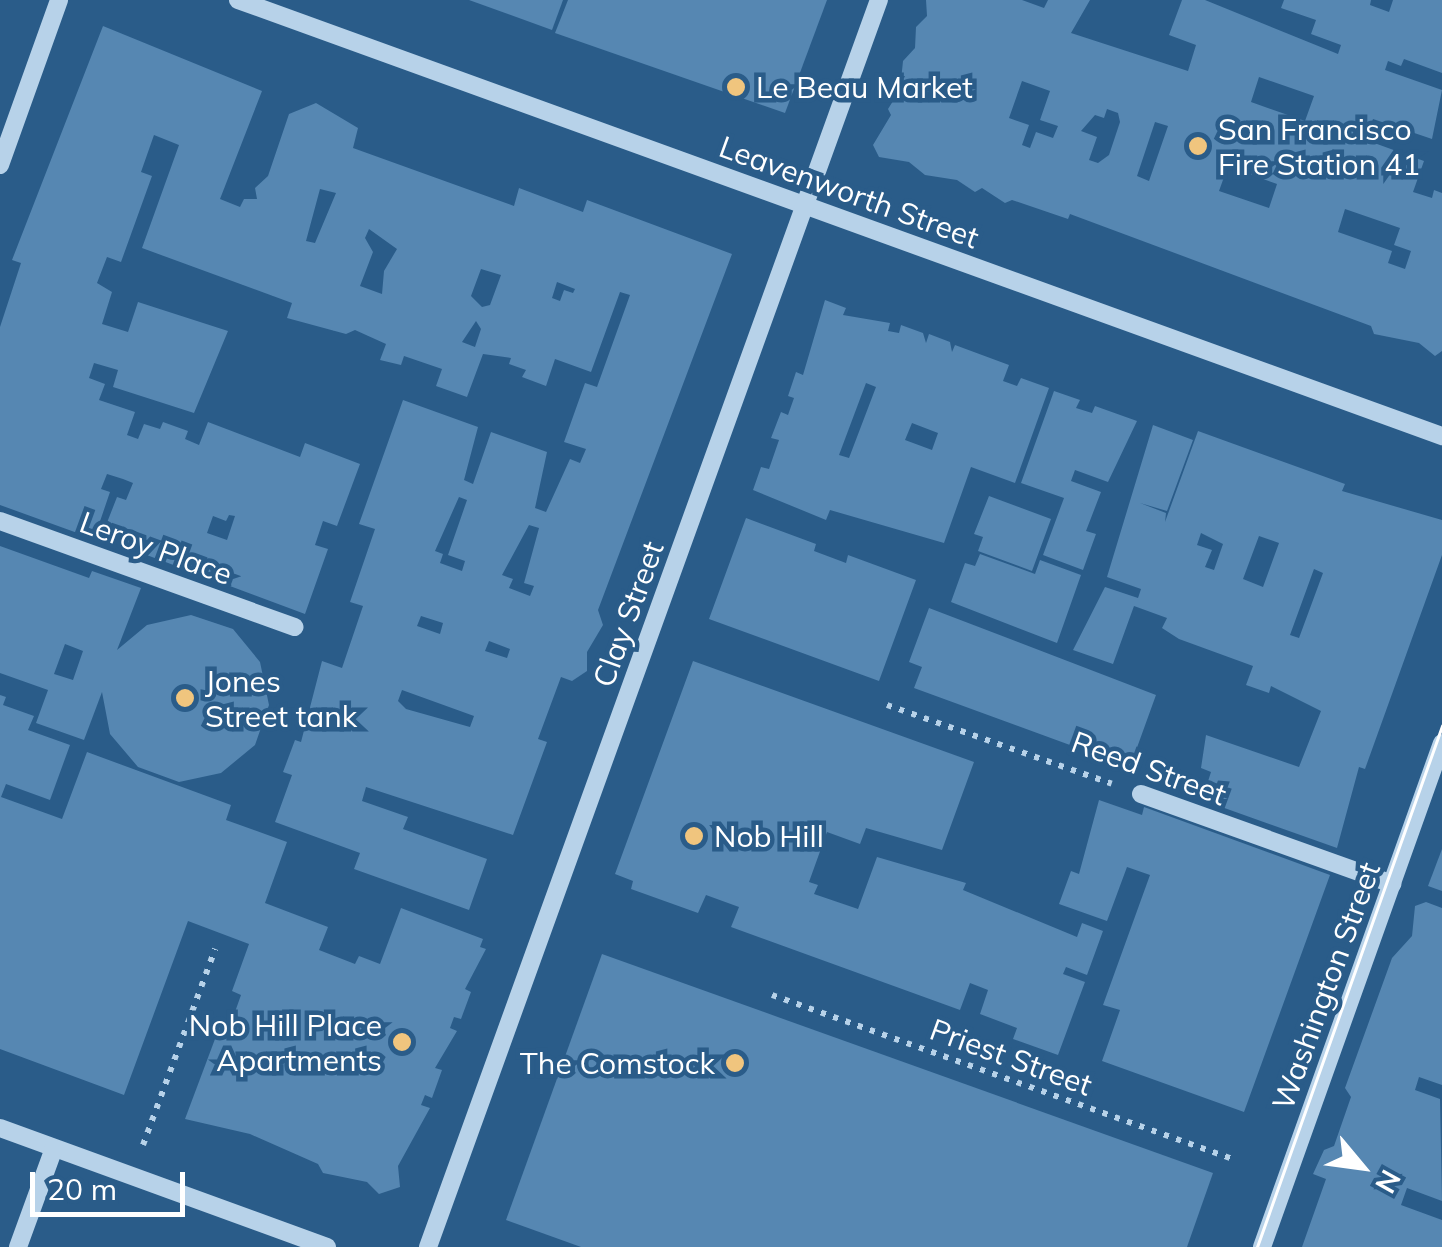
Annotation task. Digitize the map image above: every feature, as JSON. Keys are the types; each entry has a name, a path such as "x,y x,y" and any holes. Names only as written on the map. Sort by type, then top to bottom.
{"street":[{"path":"0,165 59,0"},
{"name":"Leavenworth Street","path":"238,0 1442,436"},
{"name":"Clay Street","path":"428,1247 879,0"},
{"name":"Leroy Place","path":"0,521 294,628"},
{"name":"Washington Street","path":"1262,1247 1442,743"},
{"name":"Reed Street","path":"1141,794 1392,884"},
{"path":"0,1128 327,1247"},
{"path":"18,1247 54,1148"}],"path":[{"name":"Reed Street","path":"887,705 1141,794"},
{"path":"132,1176 215,949"},
{"name":"Priest Street","path":"772,995 1236,1160"}],"building":[{"path":"469,0 563,0 552,30"},
{"path":"568,0 827,0 785,113 555,33"},
{"path":"926,0 1022,0 1044,8 1048,0 1090,0 1071,33 1188,71 1196,45 1169,35 1182,0 1205,0 1338,54 1341,45 1311,34 1316,20 1281,8 1284,0 1371,0 1370,5 1389,12 1393,0 1442,0 1442,73 1404,59 1401,66 1388,61 1385,70 1442,90 1432,139 1373,119 1366,140 1424,161 1413,192 1432,198 1434,190 1442,193 1442,351 1435,356 1419,343 1374,334 1371,326 1070,214 1068,219 1012,200 1005,203 982,188 975,192 957,180 925,175 909,162 879,157 873,145 891,115 888,109 900,90 903,61 915,48 916,27 927,16","holes":["1259,77 1314,96 1305,121 1251,102","1022,81 1050,91 1040,120 1058,126 1053,138 1036,132 1030,148 1022,145 1029,125 1009,118","1107,109 1118,113 1120,122 1109,155 1098,163 1089,160 1097,137 1081,131 1095,115 1104,118","1155,122 1168,126 1149,181 1137,176","1228,166 1277,184 1269,208 1219,191","1345,209 1400,228 1394,245 1411,251 1405,269 1388,263 1392,251 1338,232"]},
{"path":"103,26 262,91 220,199 240,207 244,199 257,199 255,188 268,176 289,114 316,103 358,128 353,148 514,206 519,188 583,212 587,200 732,254 598,610 603,625 587,652 587,671 572,681 561,677 538,739 547,742 513,835 366,787 362,801 408,817 403,829 487,859 469,910 354,869 360,853 275,822 292,775 283,772 295,740 301,742 322,661 342,668 363,606 350,602 375,529 359,524 403,400 478,427 464,480 473,484 491,432 547,452 535,508 546,512 570,459 580,463 586,449 564,442 585,383 597,387 630,295 620,292 591,372 555,359 546,386 522,377 526,370 509,364 511,358 483,354 467,397 436,386 442,369 404,356 401,365 380,360 386,344 355,330 346,334 287,318 292,303 142,248 179,145 154,135 141,172 152,176 121,262 107,257 97,283 112,292 102,324 128,332 138,302 228,331 194,413 113,387 118,370 94,363 89,378 105,384 99,400 135,412 127,435 138,439 144,424 160,429 163,422 188,431 185,439 199,445 208,422 300,457 305,443 360,464 337,526 323,521 315,545 328,549 305,614 101,538 117,497 126,500 133,483 123,479 107,474 101,489 110,492 94,539 0,505 0,327 21,263 12,260","holes":["320,189 336,193 315,243 306,241","369,229 397,249 384,271 382,294 360,286 373,252 365,238","481,269 501,275 490,305 482,307 471,296","557,282 575,289 573,293 564,290 560,301 552,298","476,321 481,329 475,347 462,342","459,497 467,500 448,555 465,561 462,571 440,563 443,554 435,551","229,515 235,516 227,540 207,533 213,516 226,521","529,525 539,528 524,583 534,586 530,596 509,588 513,579 502,575","421,616 443,623 440,634 417,626","489,641 510,649 507,658 485,651","402,690 474,716 470,727 406,709 398,701"]},
{"path":"825,300 846,308 843,315 890,323 888,331 899,333 901,325 923,333 926,343 929,334 950,342 952,352 955,345 1009,365 1003,381 1017,386 1021,378 1049,388 1015,483 971,467 944,543 830,510 826,520 753,490 761,467 769,469 779,440 771,438 781,412 788,415 794,398 788,396 796,372 803,375","holes":["866,383 876,387 849,458 839,455","912,423 938,433 932,450 905,440"]},
{"path":"1054,391 1080,400 1076,408 1092,413 1095,406 1137,421 1108,482 1075,470 1071,481 1101,492 1086,531 1096,534 1083,570 1043,555 1064,498 1021,483"},
{"path":"1153,425 1193,440 1167,511 1140,503 1166,513 1165,522 1198,431 1345,484 1342,491 1442,520 1442,555 1365,769 1359,767 1337,848 1202,800 1211,772 1201,768 1206,735 1299,767 1321,711 1271,686 1269,693 1246,685 1253,666 1179,639 1162,628 1167,618 1134,606 1113,664 1073,650 1105,587 1138,598 1141,589 1107,577","holes":["1201,533 1223,544 1214,570 1205,567 1212,550 1197,545","1259,536 1279,543 1263,587 1243,579","1314,569 1323,573 1299,638 1290,635"]},
{"path":"989,496 1051,519 1032,571 978,551 983,537 974,534"},
{"path":"746,518 816,544 814,551 846,563 848,555 916,580 879,681 709,619"},
{"path":"0,546 89,578 92,571 141,588 117,650 147,625 191,615 233,629 260,662 269,705 255,745 221,773 179,782 138,767 110,734 102,692 84,740 36,723 48,690 0,673","holes":["65,644 83,651 73,680 54,674"]},
{"path":"980,554 1035,574 1040,560 1081,575 1057,643 951,602 965,563 975,566"},
{"path":"929,608 1156,695 1130,767 914,688 922,667 909,662"},
{"path":"693,661 974,762 942,850 866,828 860,844 827,832 809,882 818,885 814,894 858,909 877,857 966,883 963,890 1077,937 1082,923 1103,931 1087,975 1066,967 1063,974 1085,982 1058,1055 1013,1039 1017,1028 980,1014 988,990 970,983 960,1010 731,927 739,907 706,895 698,913 631,889 633,881 615,874"},
{"path":"0,695 6,697 3,705 34,716 28,730 70,745 50,800 6,784 1,797 62,819 87,752 231,805 226,820 287,842 265,903 328,927 319,950 355,964 359,956 380,964 401,908 483,939 480,947 486,949 465,989 471,992 461,1019 454,1017 450,1028 457,1031 435,1068 442,1070 432,1098 425,1095 421,1105 430,1108 398,1166 400,1187 379,1194 367,1182 323,1173 318,1164 250,1134 185,1119 221,1023 230,1026 241,995 232,991 249,944 188,921 124,1095 0,1049"},
{"path":"1099,800 1142,815 1144,807 1330,875 1244,1112 1102,1061 1120,1010 1103,1005 1150,875 1127,867 1107,921 1059,904 1071,871 1079,874"},
{"path":"1442,849 1442,891 1428,886"},
{"path":"1426,902 1442,908 1442,1085 1419,1077 1415,1090 1440,1099 1442,1201 1407,1188 1401,1205 1442,1220 1442,1247 1302,1247 1326,1179 1313,1174 1324,1150 1334,1146 1351,1097 1345,1088 1392,958 1412,936 1415,906"},
{"name":"The Comstock","path":"602,954 1213,1173 1187,1247 581,1247 506,1220"}],"tram line":[{"path":"1257,1247 1442,726"}],"place":[{"name":"Le Beau Market","path":"736,87"},
{"name":"San Francisco Fire Station 41","path":"1198,146"},
{"name":"Jones Street tank","path":"185,698"},
{"name":"Nob Hill","path":"694,836"},
{"name":"Nob Hill Place Apartments","path":"402,1042"},
{"name":"The Comstock","path":"735,1063"}]}
